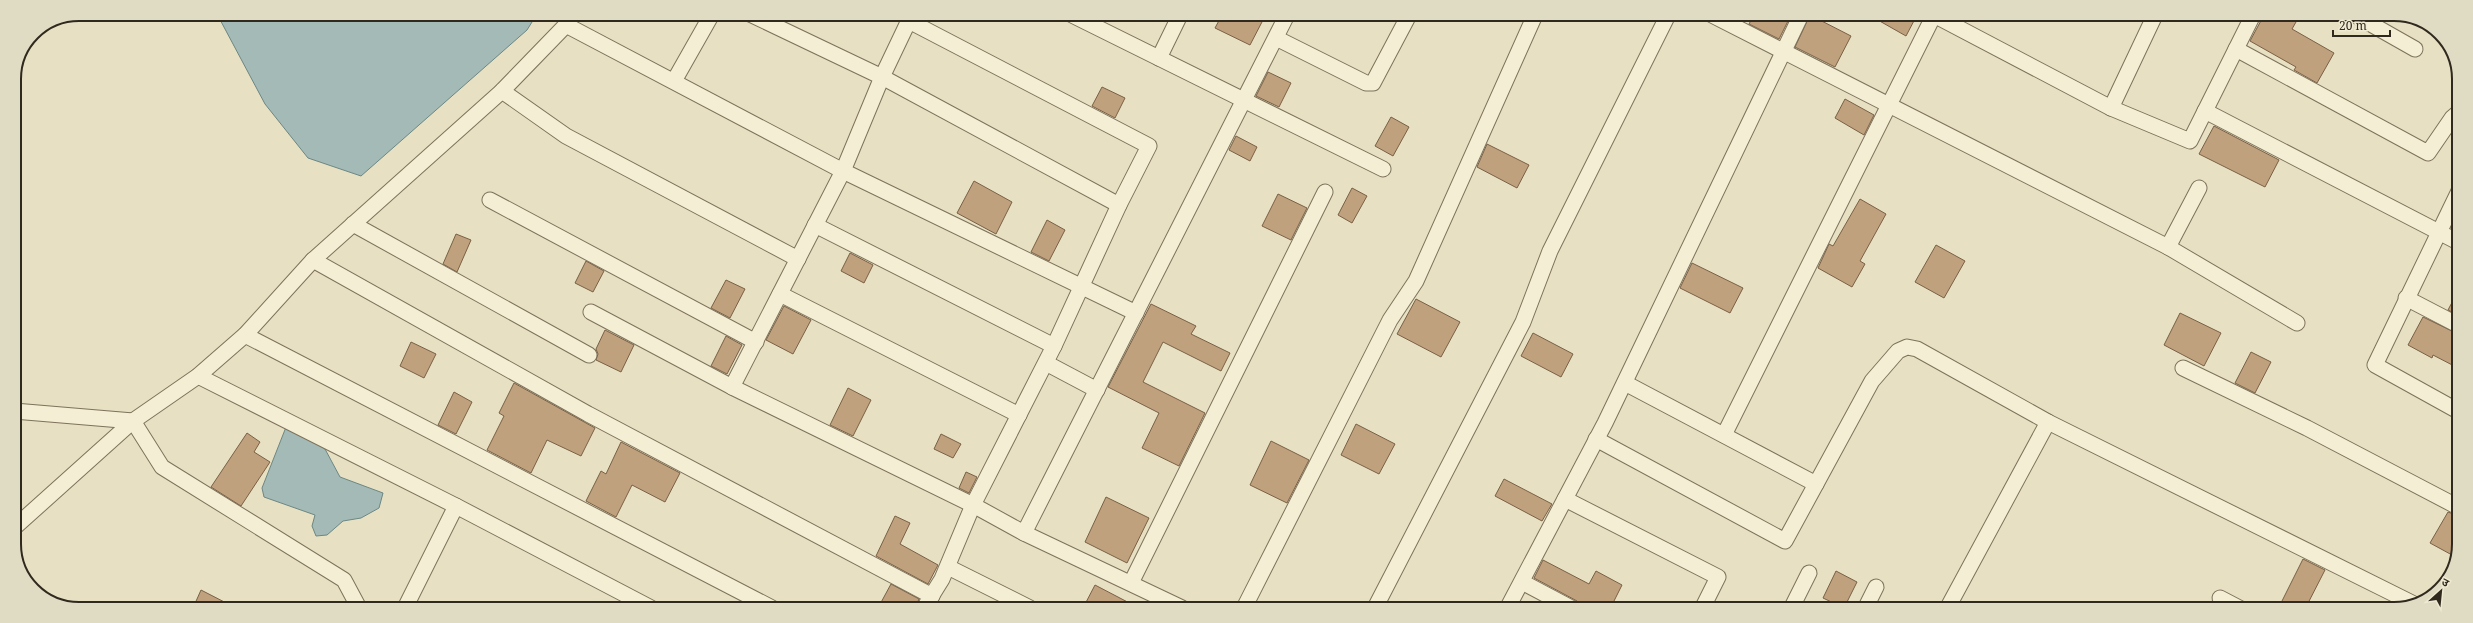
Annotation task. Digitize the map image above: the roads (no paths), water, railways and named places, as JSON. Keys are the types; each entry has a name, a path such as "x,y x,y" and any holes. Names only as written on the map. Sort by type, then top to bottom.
{"street":[{"path":"21,521 133,421 198,376 245,334 313,260 502,91 568,21"},
{"path":"571,21 674,81 843,171 1082,286 1136,314"},
{"path":"674,81 708,21"},
{"path":"765,21 882,77 1119,205"},
{"path":"732,387 843,171 882,77 909,21"},
{"path":"313,260 928,602 948,567 973,505 1046,363 1119,205 1149,146 916,21"},
{"path":"1101,21 1159,58 1383,169"},
{"path":"1159,58 1177,21"},
{"path":"1024,533 1284,21"},
{"path":"1276,38 1366,83 1372,83 1406,21"},
{"path":"1247,602 1390,320 1416,281 1532,21"},
{"path":"1378,602 1524,322 1550,251 1665,21"},
{"path":"1724,21 2168,247 2297,323"},
{"path":"1510,602 1625,383 1798,21"},
{"path":"1724,435 1931,21"},
{"path":"1945,21 2111,108 2190,141 2236,49 2247,21"},
{"path":"2111,108 2152,21"},
{"path":"2366,21 2415,49"},
{"path":"2236,49 2428,153 2452,118"},
{"path":"502,91 566,136 798,259"},
{"path":"2205,111 2452,239"},
{"path":"2168,247 2199,188"},
{"path":"1131,583 1325,192"},
{"path":"490,200 756,342"},
{"path":"2452,205 2406,298 2375,366 2452,408"},
{"path":"353,224 589,356"},
{"path":"815,225 1054,346"},
{"path":"780,294 1019,415"},
{"path":"2406,298 2452,322"},
{"path":"591,312 732,387 973,505 1024,533 1170,602"},
{"path":"245,334 760,602"},
{"path":"1596,439 1785,541 1872,381 1898,351 1906,347 1917,349 2048,422 2407,601"},
{"path":"1046,363 1097,390"},
{"path":"2183,368 2307,428 2452,505"},
{"path":"198,376 456,506 640,602"},
{"path":"1625,383 1816,484"},
{"path":"21,412 133,421"},
{"path":"133,421 162,467 344,580 356,602"},
{"path":"1952,602 2048,422"},
{"path":"1565,499 1718,577 1706,602"},
{"path":"408,602 456,506"},
{"path":"948,567 1018,602"},
{"path":"1794,602 1809,573"},
{"path":"1522,582 1561,602"},
{"path":"1868,602 1876,587"},
{"path":"2220,598 2228,602"}],"water":[{"path":"221,21 533,21 527,30 361,176 308,158 265,104"},
{"path":"288,422 325,449 340,477 383,493 379,508 361,518 343,521 327,535 316,536 312,526 315,515 264,497 262,488"}]}
